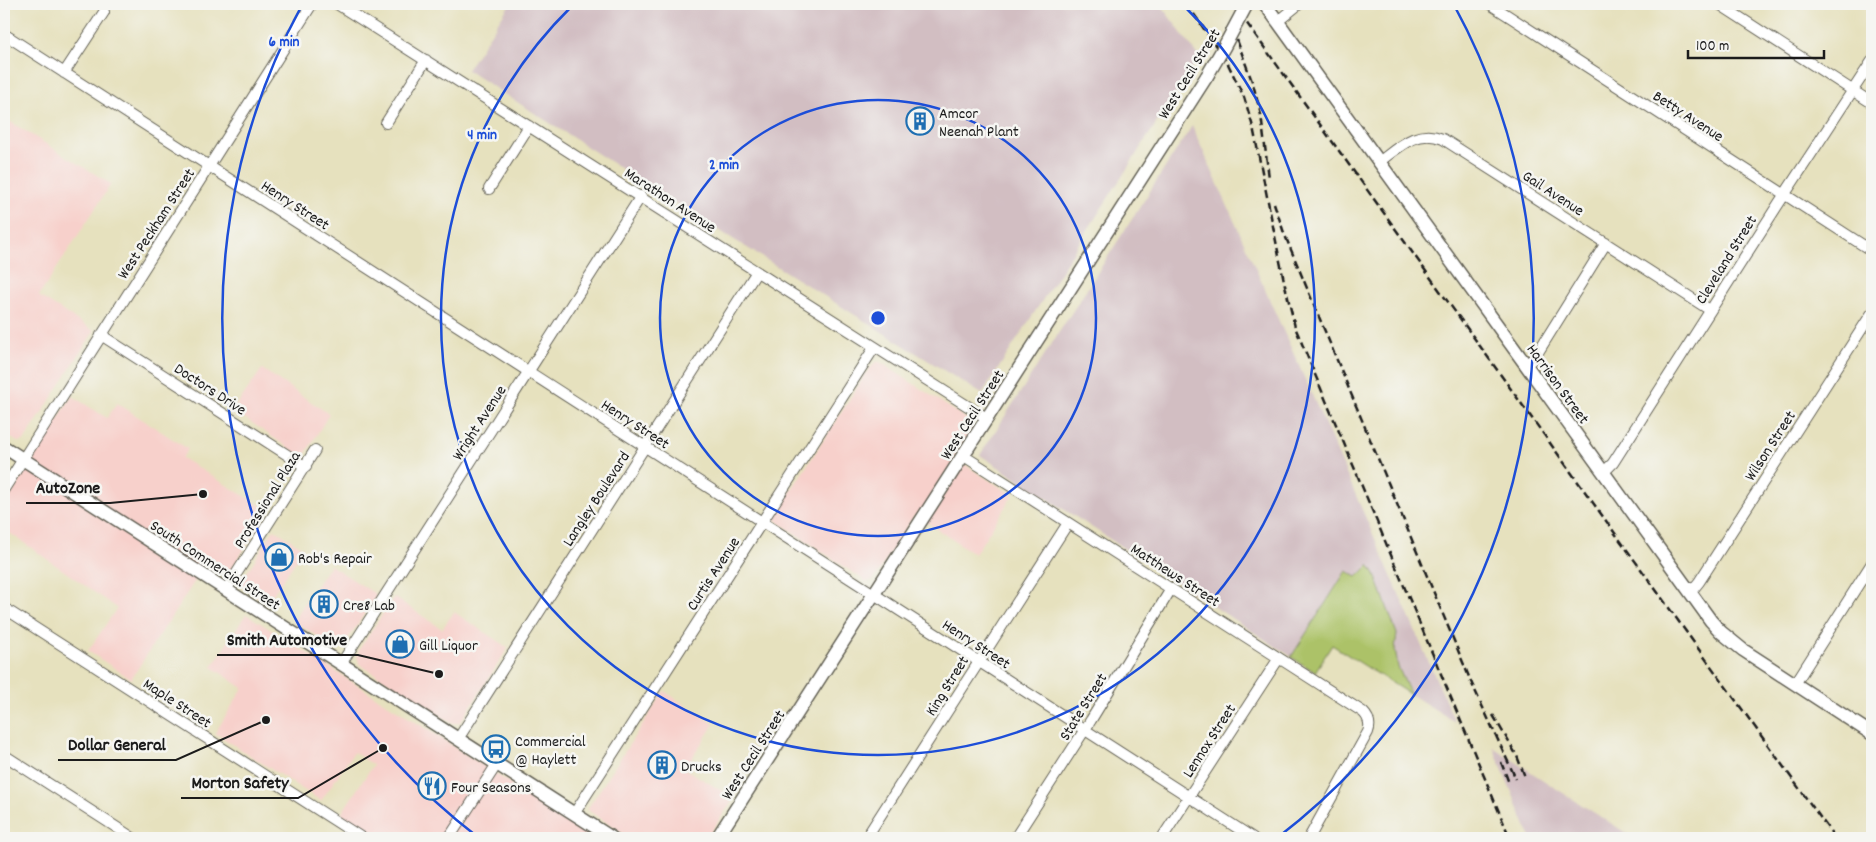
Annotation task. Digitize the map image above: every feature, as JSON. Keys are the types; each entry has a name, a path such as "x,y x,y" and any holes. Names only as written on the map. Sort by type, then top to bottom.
{"main road":[{"name":"West Cecil Street","path":"717,838 1207,76 1247,4"},
{"name":"Harrison Street","path":"1265,4 1711,621 1732,642 1872,734"},
{"name":"South Commercial Street","path":"4,447 612,838"}],"street":[{"name":"West Peckham Street","path":"4,489 312,4"},
{"name":"Marathon Avenue","path":"337,4 988,419"},
{"path":"1278,21 1299,4"},
{"name":"Betty Avenue","path":"1490,4 1872,251"},
{"path":"1719,4 1872,103"},
{"path":"64,73 104,12"},
{"name":"Henry Street","path":"4,34 1252,838"},
{"path":"386,123 426,60"},
{"name":"Cleveland Street","path":"1604,472 1613,463 1872,61"},
{"path":"489,189 529,126"},
{"name":"Gail Avenue","path":"1379,162 1415,137 1429,135 1444,138 1710,310"},
{"name":"Wright Avenue","path":"341,664 640,196"},
{"path":"1526,365 1535,357 1606,243"},
{"name":"Langley Boulevard","path":"458,739 756,272"},
{"name":"Wilson Street","path":"1690,593 1872,312"},
{"name":"Doctors Drive","path":"101,335 306,467"},
{"name":"Curtis Avenue","path":"574,814 874,348"},
{"name":"Professional Plaza","path":"226,590 306,467 315,450"},
{"name":"Matthews Street","path":"964,456 1359,708 1369,720 1368,732 1309,838"},
{"name":"King Street","path":"866,838 1068,523"},
{"path":"1795,684 1872,563"},
{"name":"State Street","path":"1015,838 1171,589"},
{"name":"Maple Street","path":"4,608 362,838"},
{"name":"Lennox Street","path":"1162,838 1279,658"},
{"path":"4,755 133,838"},
{"path":"449,838 497,764"}],"shaded area":[{"path":"510,4 1160,4 1199,57 982,394 667,198 467,70"},
{"path":"4,118 111,184 39,296 94,331 26,438 18,442 4,434"},
{"path":"1192,126 1455,722 1332,645 1315,672 980,455"},
{"path":"876,362 880,362 970,421 972,428 954,458 1013,495 975,554 915,515 874,579 867,582 775,520 776,514 869,369"},
{"path":"262,369 329,414 303,458 233,410"},
{"path":"72,396 107,418 117,403 188,449 182,458 269,511 227,576 206,564 131,679 88,651 117,608 4,529 4,506"},
{"path":"274,529 304,549 267,603 242,587 241,582"},
{"path":"330,565 377,595 344,645 338,649 293,621"},
{"path":"394,597 442,629 454,612 508,648 459,723 452,723 359,664 357,655 360,648"},
{"path":"246,614 595,838 378,838 341,814 373,765 354,752 321,801 215,733 243,688 212,667"},
{"path":"664,691 714,724 685,769 734,798 707,838 630,838 589,811 588,808"},
{"path":"1493,747 1560,791 1634,838 1531,838"}],"green space":[{"path":"1369,565 1374,572 1397,634 1395,649 1398,667 1411,695 1332,645 1315,672 1291,657 1346,571 1357,577"}],"railway":[{"path":"1187,4 1228,64 1244,97 1253,127 1295,327 1510,838"},
{"path":"1233,4 1835,838"},
{"path":"1237,40 1253,84 1261,115 1269,178"},
{"path":"1274,203 1284,233 1472,684 1516,779"},
{"path":"1493,715 1517,756 1525,777"},
{"path":"1501,762 1509,783"}],"place":[{"name":"Amcor Neenah Plant","path":"920,121"},
{"name":"AutoZone","path":"203,494"},
{"name":"Rob's Repair","path":"279,557"},
{"name":"Cre8 Lab","path":"324,604"},
{"name":"Gill Liquor","path":"400,644"},
{"name":"Smith Automotive","path":"439,674"},
{"name":"Dollar General","path":"266,720"},
{"name":"Morton Safety","path":"383,748"},
{"name":"Commercial @ Haylett","path":"496,749"},
{"name":"Drucks","path":"662,765"},
{"name":"Four Seasons","path":"432,786"}]}
